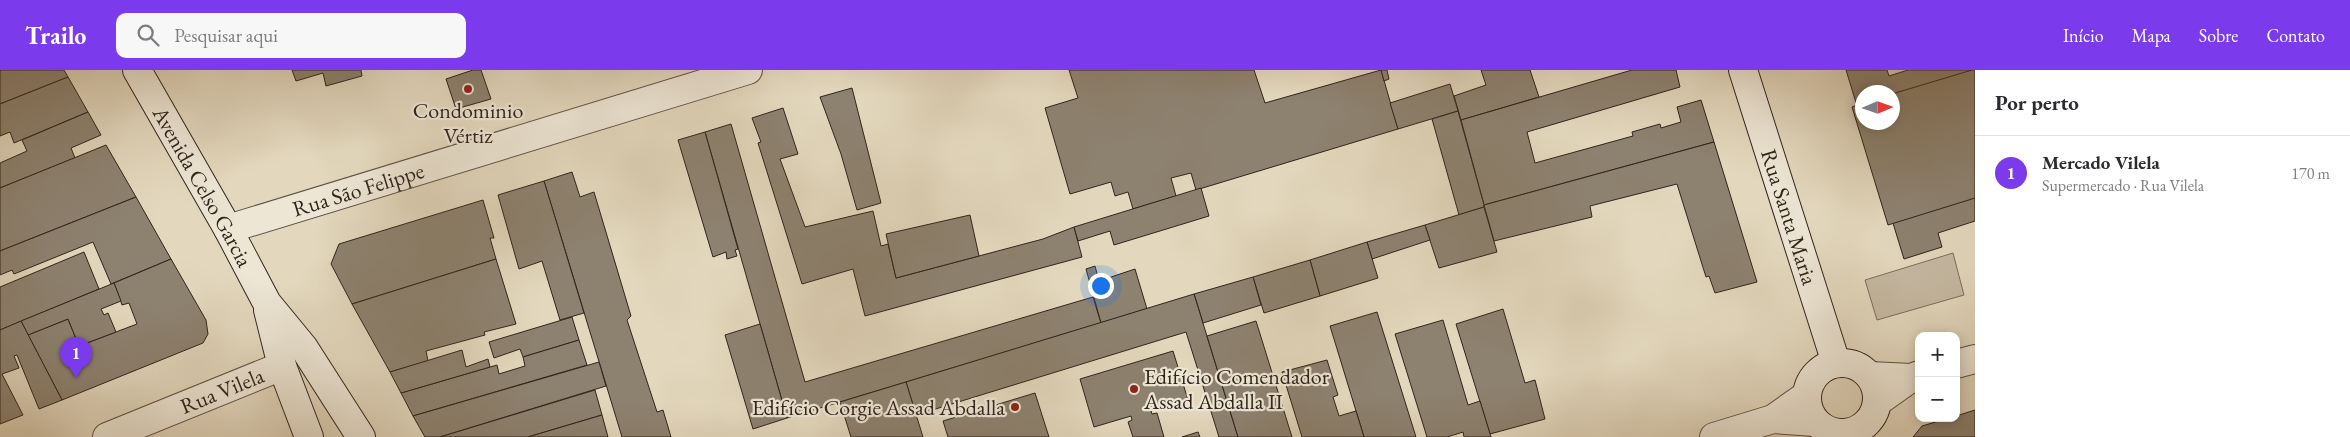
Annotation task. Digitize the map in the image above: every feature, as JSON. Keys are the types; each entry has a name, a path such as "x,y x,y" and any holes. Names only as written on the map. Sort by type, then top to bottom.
{"street":[{"name":"Avenida Celso Garcia","path":"137,70 228,229 267,303 304,348 361,437"},
{"name":"Rua São Felippe","path":"228,229 748,70"},
{"name":"Rua Santa Maria","path":"1743,70 1836,363"},
{"name":"Avenida Celso Garcia","path":"267,303 282,366 309,437"},
{"path":"1960,363 1975,359"},
{"path":"1872,421 1875,384 1870,376 1855,365 1836,363 1826,366 1816,374 1806,395 1807,405 1815,422 1824,429 1847,434 1858,430 1872,421 1915,376"},
{"name":"Rua Vilela","path":"107,437 282,366"},
{"path":"1870,376 1915,376"},
{"path":"1714,437 1773,419 1806,395"},
{"path":"1773,419 1815,422"}],"shaded area":[{"path":"1953,253 1964,295 1877,320 1865,280"}],"building":[{"path":"0,70 64,70 68,77 0,104"},
{"path":"292,70 361,70 362,76 326,86 323,73 296,81"},
{"name":"Condominio Vértiz","path":"473,70 481,70 491,99 456,109 446,79"},
{"path":"1069,70 1254,70 1265,103 1381,70 1398,129 1196,190 1191,173 1171,178 1176,196 1133,209 1128,192 1115,196 1111,182 1070,194 1045,108 1078,98"},
{"path":"1381,70 1387,70 1389,79 1384,81"},
{"path":"1481,70 1530,70 1539,97 1461,120 1454,96 1486,85"},
{"path":"1632,70 1676,70 1680,87 1527,132 1535,163 1633,136 1632,132 1660,124 1661,128 1681,122 1677,107 1701,100 1714,142 1484,205 1461,120"},
{"path":"1846,70 1887,70 1889,76 1908,70 1975,70 1975,221 1938,233 1942,247 1904,259 1864,130 1900,130 1900,85 1855,85 1855,99"},
{"path":"1975,70 1975,198 1888,225 1859,130 1900,130 1900,92"},
{"path":"68,77 88,112 14,143 10,132 0,136 0,104"},
{"path":"1450,84 1458,111 1398,129 1390,103"},
{"path":"852,88 881,203 857,210 841,154 820,97"},
{"path":"1855,106 1855,117 1852,107"},
{"path":"783,108 798,154 780,159 805,227 873,211 881,246 888,244 896,278 1043,239 1074,227 1082,257 865,316 853,269 802,284 758,143 761,142 752,118"},
{"path":"1458,111 1484,205 1484,207 1459,215 1432,119"},
{"path":"88,112 101,135 71,148 75,158 0,188 0,163 27,151 22,140"},
{"path":"731,124 805,382 1093,297 1101,323 787,418 705,132"},
{"path":"705,132 738,249 735,250 737,256 727,259 726,252 713,257 678,140"},
{"path":"1714,142 1757,282 1715,293 1709,276 1706,277 1677,184 1590,206 1592,217 1494,241 1484,205"},
{"path":"106,145 136,197 0,251 0,188"},
{"path":"572,172 580,197 594,192 631,316 627,320 657,412 663,410 671,437 622,437 544,181"},
{"path":"544,181 584,313 560,320 542,261 519,269 498,195"},
{"path":"1201,188 1209,216 1114,245 1110,231 1078,241 1074,227"},
{"path":"136,197 171,259 111,284 93,242 14,274 12,270 0,275 0,251"},
{"path":"483,200 494,238 490,238 496,259 352,304 331,264 339,244"},
{"path":"1484,207 1497,252 1439,268 1425,225"},
{"path":"970,215 979,256 896,278 886,234"},
{"path":"1425,225 1430,240 1372,259 1367,242"},
{"path":"1367,242 1378,278 1320,296 1310,260"},
{"path":"84,252 99,289 0,330 0,287"},
{"path":"171,259 206,320 208,334 203,343 62,400 28,335 68,319 79,346 137,324 129,303 122,305 114,283"},
{"path":"496,259 516,324 484,332 485,335 426,351 428,361 390,372 352,304"},
{"path":"1310,260 1320,296 1264,313 1253,277"},
{"path":"1095,266 1099,281 1135,269 1147,309 1101,323 1086,269"},
{"path":"1253,277 1261,305 1203,323 1194,294"},
{"path":"114,283 121,301 101,309 104,315 108,313 116,332 79,346 68,319 28,335 21,321"},
{"path":"1194,294 1238,437 1219,437 1186,332 916,415 906,382"},
{"path":"1503,309 1525,383 1535,380 1545,419 1490,434 1456,324"},
{"path":"1377,312 1416,437 1364,437 1330,326"},
{"path":"572,317 579,340 523,357 520,349 494,358 489,342"},
{"path":"1443,320 1468,405 1480,401 1491,437 1464,437 1463,432 1447,437 1427,437 1395,334"},
{"path":"21,321 62,400 39,409 17,355 14,356 19,368 2,374 23,415 0,424 0,330"},
{"path":"1256,321 1292,437 1238,437 1207,336"},
{"path":"760,324 787,418 753,429 725,335"},
{"path":"579,340 587,365 413,416 401,393 497,365 499,374 525,366 523,357"},
{"path":"462,350 466,367 488,359 490,367 401,393 390,372"},
{"name":"Edifício Comendador Assad Abdalla II","path":"1173,351 1188,400 1151,411 1152,414 1157,413 1164,437 1133,437 1128,422 1132,420 1131,416 1094,427 1080,379"},
{"path":"1327,360 1338,395 1333,397 1339,416 1356,411 1364,437 1302,437 1282,372"},
{"path":"599,362 606,386 440,437 425,437 413,416"},
{"path":"906,382 923,437 851,437 840,402"},
{"path":"595,390 602,415 528,437 440,437"},
{"name":"Edifício Corgie Assad Abdalla","path":"1035,393 1049,437 948,437 943,421"},
{"path":"1975,410 1975,437 1913,437 1922,426 1936,422 1960,422 1960,415"},
{"path":"602,415 608,437 528,437"},
{"name":"Edifício Comendador Assad Abdalla II","path":"1198,432 1200,437 1182,437"}],"place":[{"name":"Condominio Vértiz","path":"468,89"},
{"name":"Mercado Vilela","path":"76,378"},
{"name":"Edifício Comendador Assad Abdalla II","path":"1134,389"},
{"name":"Edifício Corgie Assad Abdalla","path":"1015,407"}]}
